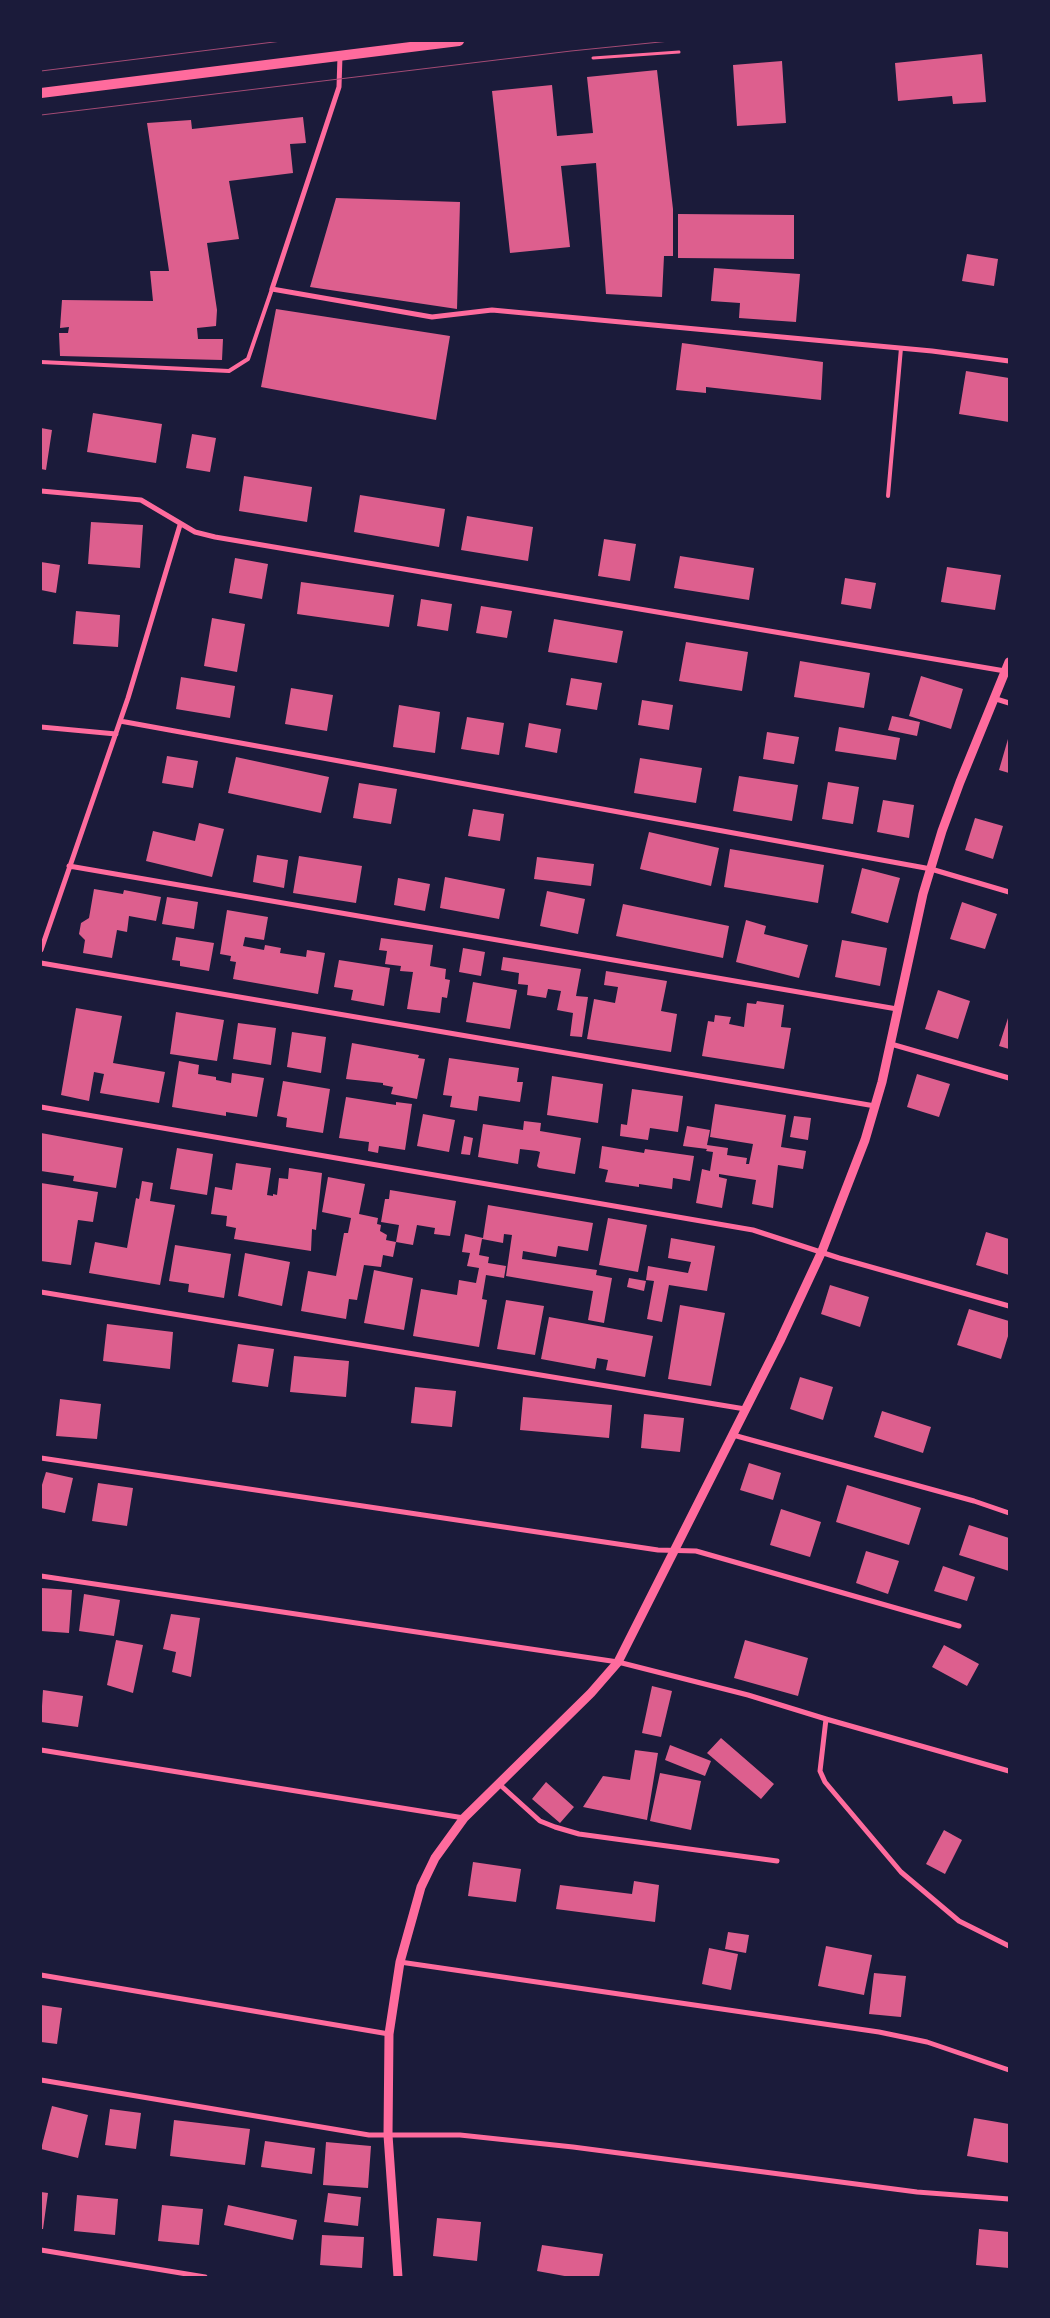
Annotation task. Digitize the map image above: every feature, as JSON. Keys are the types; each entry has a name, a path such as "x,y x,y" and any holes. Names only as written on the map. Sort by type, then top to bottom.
{"main road":[{"path":"41,93 458,41"}],"street":[{"path":"340,56 340,78 336,95 272,289 432,317 492,310 901,348 1009,361"},
{"path":"41,491 141,500 180,525 195,532 215,537 1005,671"},
{"path":"41,950 116,734 163,586 180,525"},
{"path":"398,2277 388,2135 389,2034 400,1962 413,1910 427,1873 444,1844 464,1818 498,1782 564,1720 618,1662 733,1435 822,1251 853,1174 875,1106 891,1044 897,1009 930,869 942,831 993,698 1009,662"},
{"path":"993,698 1009,703"},
{"path":"120,721 930,869 1009,892"},
{"path":"41,727 116,734"},
{"path":"69,866 897,1009"},
{"path":"41,963 875,1106"},
{"path":"891,1044 1009,1078"},
{"path":"41,1107 753,1230 839,1258 1009,1306"},
{"path":"41,1292 745,1409"},
{"path":"733,1435 974,1501 1009,1514"},
{"path":"41,1458 658,1550 696,1551 959,1626"},
{"path":"41,1576 618,1662 748,1695 1009,1771"},
{"path":"826,1719 820,1771 831,1790 901,1872 959,1921 1009,1946"},
{"path":"41,1750 464,1818"},
{"path":"498,1782 540,1821 579,1834 776,1861"},
{"path":"400,1962 879,2032 927,2042 1009,2070"},
{"path":"41,1975 389,2034"},
{"path":"41,2080 369,2135 460,2135 573,2147 908,2191 975,2198 1009,2199"},
{"path":"41,2250 205,2277"}],"lane":[{"path":"41,362 229,372 248,359 272,289"},
{"path":"888,496 901,348"}],"path":[{"path":"593,58 679,52"}],"building":[{"path":"982,54 986,102 953,104 952,96 898,101 895,63"},
{"path":"782,61 786,123 737,126 733,65"},
{"path":"657,70 673,209 673,256 664,256 662,297 606,294 596,163 561,166 570,247 510,253 492,91 552,85 557,136 593,133 587,77"},
{"path":"303,117 306,143 290,144 293,173 229,181 239,239 207,243 217,310 216,326 197,328 198,339 223,339 222,360 60,356 59,333 68,333 69,327 60,328 62,300 153,301 150,271 169,271 147,123 191,120 192,129"},
{"path":"336,198 460,202 457,309 310,287"},
{"path":"678,214 794,215 794,259 678,258"},
{"path":"967,254 998,259 994,286 962,281"},
{"path":"714,268 800,274 796,322 739,318 740,303 711,301"},
{"path":"276,309 450,336 436,420 261,387"},
{"path":"682,343 823,362 821,400 706,387 706,393 676,390"},
{"path":"966,371 1009,378 1009,422 959,414"},
{"path":"93,413 162,424 156,463 87,452"},
{"path":"41,428 52,430 46,470 41,469"},
{"path":"192,434 216,438 210,472 186,468"},
{"path":"244,476 312,487 307,522 239,511"},
{"path":"360,495 445,509 439,547 354,532"},
{"path":"467,516 533,527 528,561 461,550"},
{"path":"91,522 143,525 140,568 88,564"},
{"path":"604,539 636,544 630,581 598,576"},
{"path":"680,556 754,568 749,600 674,588"},
{"path":"235,558 268,564 262,599 229,593"},
{"path":"41,562 60,565 56,593 41,590"},
{"path":"947,567 1001,575 995,610 941,602"},
{"path":"845,578 876,583 871,609 841,604"},
{"path":"301,582 394,595 389,627 297,614"},
{"path":"421,599 452,604 448,631 417,626"},
{"path":"481,606 512,611 507,638 476,633"},
{"path":"76,611 120,615 118,647 73,644"},
{"path":"212,618 245,624 237,672 204,666"},
{"path":"554,619 623,631 617,663 548,652"},
{"path":"686,642 748,652 742,691 679,681"},
{"path":"800,661 870,673 864,708 794,697"},
{"path":"921,676 963,689 951,729 909,716"},
{"path":"181,677 235,686 230,718 176,709"},
{"path":"571,678 602,683 597,710 566,705"},
{"path":"291,688 333,695 327,731 285,724"},
{"path":"642,700 673,705 669,730 638,725"},
{"path":"399,705 440,712 435,753 393,747"},
{"path":"892,716 920,722 917,736 888,730"},
{"path":"467,717 504,723 499,755 461,749"},
{"path":"529,723 561,729 557,753 525,747"},
{"path":"839,727 900,738 896,760 835,751"},
{"path":"767,732 799,737 794,764 763,759"},
{"path":"1009,739 1009,773 999,770"},
{"path":"167,756 198,761 193,788 162,783"},
{"path":"236,757 329,777 321,813 228,793"},
{"path":"640,758 702,768 696,803 634,793"},
{"path":"739,776 798,785 792,821 733,811"},
{"path":"828,782 859,787 853,824 822,819"},
{"path":"359,783 397,789 391,824 353,818"},
{"path":"883,800 914,805 909,838 877,832"},
{"path":"473,809 504,814 500,841 468,836"},
{"path":"975,818 1003,826 993,859 965,850"},
{"path":"199,823 224,829 212,877 146,861 153,831 195,841"},
{"path":"649,832 719,848 711,886 640,869"},
{"path":"730,849 824,865 818,903 724,887"},
{"path":"257,855 288,860 284,888 253,882"},
{"path":"299,856 362,866 356,903 293,893"},
{"path":"537,857 594,864 591,886 534,879"},
{"path":"862,868 900,878 888,923 851,913"},
{"path":"445,877 505,889 499,919 440,908"},
{"path":"398,878 430,884 425,911 394,905"},
{"path":"94,889 123,894 124,890 161,897 156,921 129,916 127,932 117,930 112,958 83,953 85,940 79,934 81,923 89,918"},
{"path":"547,891 585,899 578,934 540,926"},
{"path":"167,897 198,902 194,929 162,924"},
{"path":"962,902 997,914 985,949 950,939"},
{"path":"623,904 729,926 723,958 616,936"},
{"path":"227,910 268,917 264,940 245,937 243,946 264,950 265,945 281,948 280,953 306,957 307,950 325,953 318,994 233,979 236,962 230,961 231,956 220,954"},
{"path":"746,920 766,926 764,934 808,945 799,978 736,962"},
{"path":"176,937 214,943 209,971 180,966 180,961 172,960"},
{"path":"381,938 433,945 430,966 446,969 445,979 450,980 447,998 442,997 440,1013 407,1009 413,972 400,971 401,966 385,964 387,951 379,950"},
{"path":"842,940 887,948 880,986 835,977"},
{"path":"463,948 485,952 481,976 459,972"},
{"path":"503,957 581,969 576,996 588,997 582,1037 570,1036 573,1013 557,1010 561,991 548,989 546,998 527,995 528,985 518,984 519,973 501,970"},
{"path":"339,960 390,968 384,1006 351,1000 353,990 334,987"},
{"path":"606,971 667,981 661,1011 677,1014 671,1052 587,1039 594,999 615,1003 618,987 604,985"},
{"path":"473,982 517,990 510,1029 466,1022"},
{"path":"938,990 970,1001 958,1039 925,1029"},
{"path":"757,1001 784,1005 781,1027 791,1028 784,1069 702,1056 708,1021 714,1022 715,1015 731,1017 729,1024 744,1027 747,1003 756,1004"},
{"path":"76,1008 122,1016 113,1063 165,1072 159,1103 100,1093 104,1074 94,1072 89,1101 61,1095"},
{"path":"176,1012 224,1020 217,1061 170,1054"},
{"path":"1009,1018 1009,1049 999,1046"},
{"path":"238,1023 276,1028 271,1065 233,1059"},
{"path":"292,1032 326,1037 321,1073 287,1067"},
{"path":"352,1043 419,1055 418,1058 425,1059 417,1099 391,1094 393,1087 383,1085 383,1083 346,1079"},
{"path":"449,1058 519,1068 517,1082 523,1082 520,1102 479,1096 477,1111 450,1107 452,1096 443,1095"},
{"path":"179,1061 199,1065 198,1074 216,1077 216,1080 231,1083 232,1073 264,1078 257,1117 226,1112 226,1116 172,1107"},
{"path":"917,1074 950,1084 939,1117 907,1107"},
{"path":"552,1076 603,1084 598,1123 547,1115"},
{"path":"283,1081 330,1089 323,1133 286,1127 287,1118 277,1116"},
{"path":"632,1089 683,1096 678,1132 650,1128 648,1140 620,1136 621,1124 627,1125"},
{"path":"346,1097 396,1105 396,1102 412,1104 405,1150 379,1146 378,1153 368,1151 369,1142 339,1138"},
{"path":"715,1104 786,1115 781,1147 806,1151 803,1169 778,1165 773,1208 752,1204 756,1180 719,1174 719,1177 727,1179 722,1208 696,1203 702,1169 710,1171 713,1152 706,1151 707,1149 683,1146 687,1126 710,1130 707,1145 728,1148 727,1155 747,1158 746,1164 749,1164 753,1144 710,1137"},
{"path":"423,1114 455,1120 449,1152 417,1146"},
{"path":"794,1116 811,1118 808,1140 790,1137"},
{"path":"524,1121 541,1123 540,1131 581,1138 575,1174 539,1168 537,1166 540,1152 537,1151 520,1149 518,1164 478,1157 483,1124 523,1130"},
{"path":"41,1133 123,1148 116,1188 73,1181 74,1176 41,1171"},
{"path":"464,1136 473,1138 470,1155 461,1154"},
{"path":"602,1146 644,1153 645,1149 694,1156 690,1181 673,1178 672,1189 639,1184 639,1187 605,1182 608,1170 599,1168"},
{"path":"177,1148 213,1154 207,1195 170,1189"},
{"path":"236,1163 271,1168 267,1195 273,1196 273,1194 277,1195 279,1178 288,1179 289,1168 322,1173 316,1230 312,1229 311,1251 234,1239 236,1228 226,1226 227,1216 211,1214 215,1187 232,1190"},
{"path":"328,1177 365,1184 359,1214 378,1218 377,1224 381,1225 380,1231 387,1235 386,1240 396,1242 393,1257 383,1255 381,1267 364,1265 357,1300 349,1299 346,1319 301,1311 308,1271 336,1276 344,1233 348,1233 351,1218 322,1212"},
{"path":"142,1181 153,1183 150,1201 175,1205 160,1285 89,1273 95,1242 127,1248 136,1198 139,1199"},
{"path":"41,1183 98,1192 93,1222 78,1220 71,1265 41,1261"},
{"path":"390,1190 456,1201 450,1236 434,1234 435,1228 417,1225 413,1245 396,1242 399,1225 381,1222 385,1199 389,1199"},
{"path":"488,1205 593,1223 588,1251 558,1246 556,1257 523,1251 522,1259 597,1270 596,1275 612,1278 604,1323 588,1320 593,1291 506,1276 512,1235 504,1234 503,1243 482,1239 479,1255 489,1257 488,1263 506,1266 504,1278 486,1275 482,1299 487,1300 479,1347 413,1336 421,1289 457,1295 459,1280 476,1283 479,1268 467,1266 470,1253 462,1252 465,1234 483,1238"},
{"path":"608,1218 647,1225 638,1272 599,1265"},
{"path":"986,1232 1009,1239 1009,1275 976,1265"},
{"path":"671,1238 715,1246 707,1291 669,1285 662,1322 647,1319 654,1281 646,1280 648,1266 688,1273 691,1262 668,1258"},
{"path":"175,1245 231,1254 224,1298 188,1292 189,1284 169,1281"},
{"path":"245,1253 290,1262 282,1306 238,1296"},
{"path":"374,1270 413,1278 404,1330 364,1323"},
{"path":"629,1278 646,1281 644,1291 627,1287"},
{"path":"830,1285 869,1297 860,1327 821,1314"},
{"path":"506,1300 544,1306 535,1355 497,1349"},
{"path":"680,1305 725,1313 711,1386 668,1379"},
{"path":"969,1309 1009,1321 1009,1333 1001,1359 957,1345"},
{"path":"549,1317 653,1336 645,1377 606,1370 608,1360 597,1358 595,1369 541,1359"},
{"path":"107,1324 173,1332 170,1369 103,1361"},
{"path":"238,1344 274,1349 268,1387 232,1382"},
{"path":"294,1356 349,1361 346,1397 290,1392"},
{"path":"800,1377 833,1387 823,1420 790,1409"},
{"path":"415,1387 456,1391 452,1427 411,1423"},
{"path":"523,1397 612,1405 609,1438 520,1430"},
{"path":"60,1399 101,1404 97,1439 56,1436"},
{"path":"882,1411 931,1427 923,1453 874,1437"},
{"path":"644,1414 684,1418 680,1452 641,1448"},
{"path":"749,1463 781,1473 773,1500 740,1490"},
{"path":"46,1472 73,1478 65,1513 41,1508 41,1488"},
{"path":"98,1483 133,1488 127,1526 92,1521"},
{"path":"847,1485 921,1508 909,1545 836,1522"},
{"path":"781,1509 821,1522 810,1557 770,1545"},
{"path":"969,1525 1009,1538 1009,1571 959,1555"},
{"path":"866,1551 899,1561 888,1594 856,1583"},
{"path":"943,1566 975,1577 967,1601 934,1591"},
{"path":"41,1588 72,1590 69,1633 41,1631"},
{"path":"84,1594 120,1600 114,1636 79,1631"},
{"path":"171,1614 200,1618 191,1677 172,1672 176,1652 163,1649"},
{"path":"116,1640 143,1645 133,1693 107,1685"},
{"path":"745,1640 808,1658 798,1696 734,1678"},
{"path":"944,1645 979,1664 967,1686 932,1667"},
{"path":"652,1686 672,1691 661,1737 642,1733"},
{"path":"43,1690 83,1696 78,1727 41,1722"},
{"path":"721,1738 774,1784 761,1799 707,1753"},
{"path":"670,1745 711,1761 705,1776 665,1760"},
{"path":"635,1750 658,1753 647,1820 583,1807 603,1776 630,1780"},
{"path":"660,1773 701,1781 691,1830 650,1821"},
{"path":"546,1782 574,1807 560,1823 532,1799"},
{"path":"944,1830 962,1840 945,1874 926,1864"},
{"path":"473,1862 521,1869 516,1902 468,1896"},
{"path":"634,1881 659,1885 655,1922 556,1909 560,1885 632,1894"},
{"path":"728,1932 749,1935 746,1953 725,1949"},
{"path":"826,1946 872,1955 864,1995 818,1986"},
{"path":"709,1948 738,1954 731,1990 702,1984"},
{"path":"874,1973 906,1976 901,2017 869,2014"},
{"path":"41,2005 62,2008 57,2044 41,2042"},
{"path":"52,2106 88,2115 78,2158 41,2149"},
{"path":"110,2109 141,2113 136,2149 105,2145"},
{"path":"974,2118 1009,2124 1009,2163 967,2156"},
{"path":"174,2120 250,2129 245,2165 170,2156"},
{"path":"265,2141 315,2148 312,2174 261,2167"},
{"path":"326,2142 371,2146 368,2188 323,2185"},
{"path":"41,2192 48,2193 43,2229 41,2229"},
{"path":"328,2193 361,2197 358,2226 324,2222"},
{"path":"77,2195 118,2199 115,2235 74,2231"},
{"path":"162,2205 203,2209 199,2245 158,2241"},
{"path":"228,2205 297,2220 293,2240 224,2225"},
{"path":"437,2218 481,2222 477,2261 433,2256"},
{"path":"979,2229 1009,2232 1009,2268 976,2265"},
{"path":"322,2235 364,2237 362,2268 320,2265"},
{"path":"542,2245 603,2254 599,2277 570,2277 537,2271"}],"tram line":[{"path":"41,71 282,41"},
{"path":"41,115 571,51 670,41"}]}
